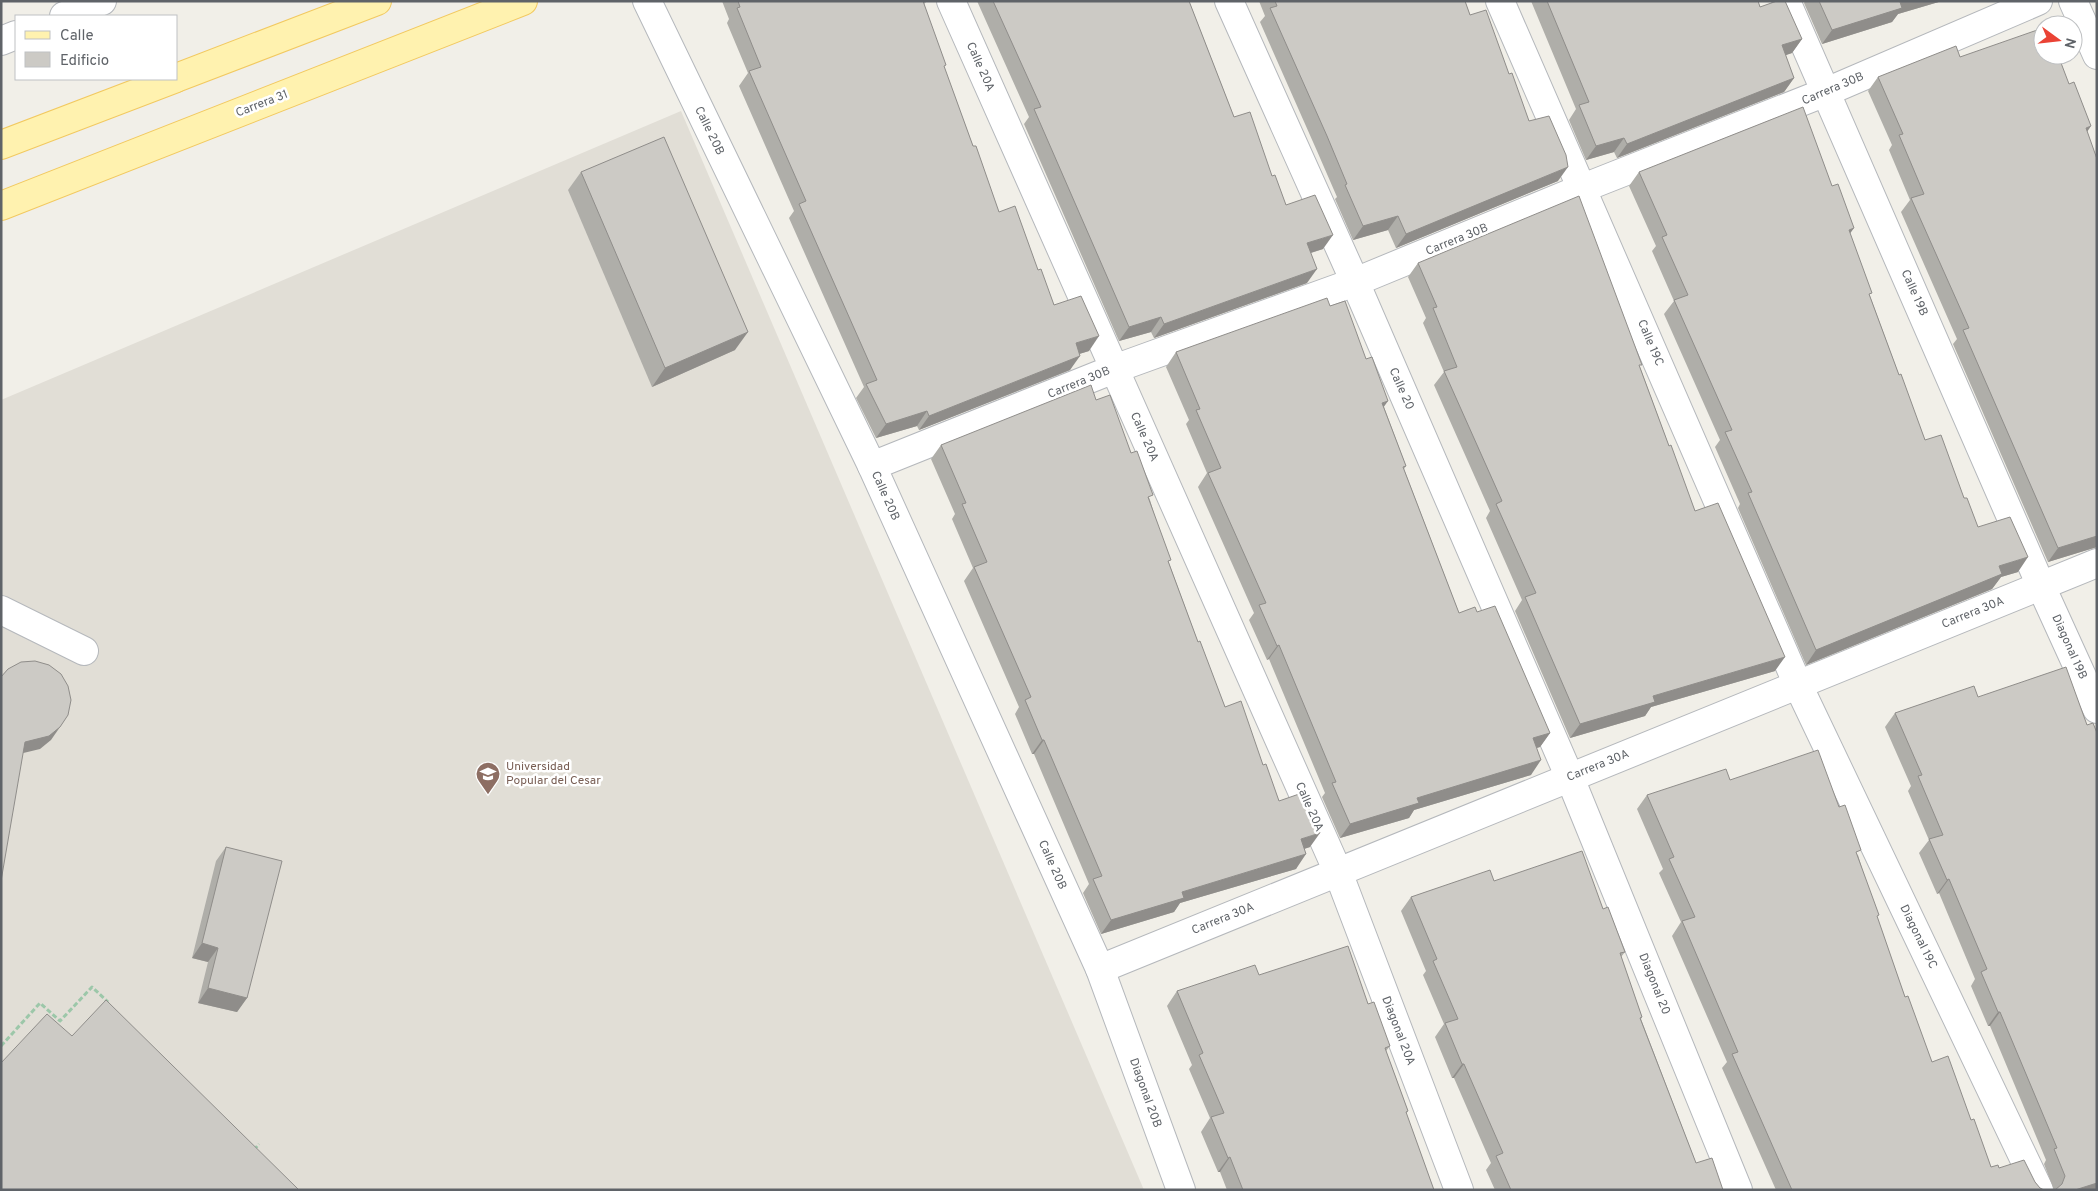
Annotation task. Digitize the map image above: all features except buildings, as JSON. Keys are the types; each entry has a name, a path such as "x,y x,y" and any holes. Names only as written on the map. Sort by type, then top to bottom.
{"main road":[{"path":"178,77 377,1"},
{"name":"Carrera 31","path":"1,206 523,1"},
{"path":"1,145 170,80"}],"street":[{"path":"67,15 102,1"},
{"name":"Calle 20B","path":"646,1 872,466 1100,969 1110,996"},
{"name":"Calle 20A","path":"951,1 1338,872"},
{"name":"Calle 20","path":"1229,1 1355,282 1570,778"},
{"name":"Calle 19C","path":"1500,1 1798,685"},
{"name":"Calle 19B","path":"1786,1 2041,586"},
{"name":"Carrera 30B","path":"872,466 1114,369 1355,282 1583,188 1826,92 2038,1"},
{"path":"2073,1 2097,55"},
{"path":"1,41 15,35"},
{"name":"Carrera 30A","path":"1100,969 2097,563"},
{"name":"Diagonal 19B","path":"2041,586 2097,709"},
{"path":"1,610 84,651"},
{"name":"Diagonal 19C","path":"1798,685 2039,1190"},
{"name":"Diagonal 20","path":"1570,778 1738,1190"},
{"name":"Diagonal 20A","path":"1338,872 1459,1190"},
{"name":"Diagonal 20B","path":"1110,996 1181,1190"}],"path":[{"path":"1,1046 40,1004 60,1021 92,987 114,1008"},
{"path":"249,1141 256,1148"},
{"path":"248,1155 259,1144"}],"shaded area":[{"name":"Universidad Popular del Cesar","path":"681,111 1144,1190 1,1190 1,400"}],"place":[{"name":"Universidad Popular del Cesar","path":"488,795"}]}
